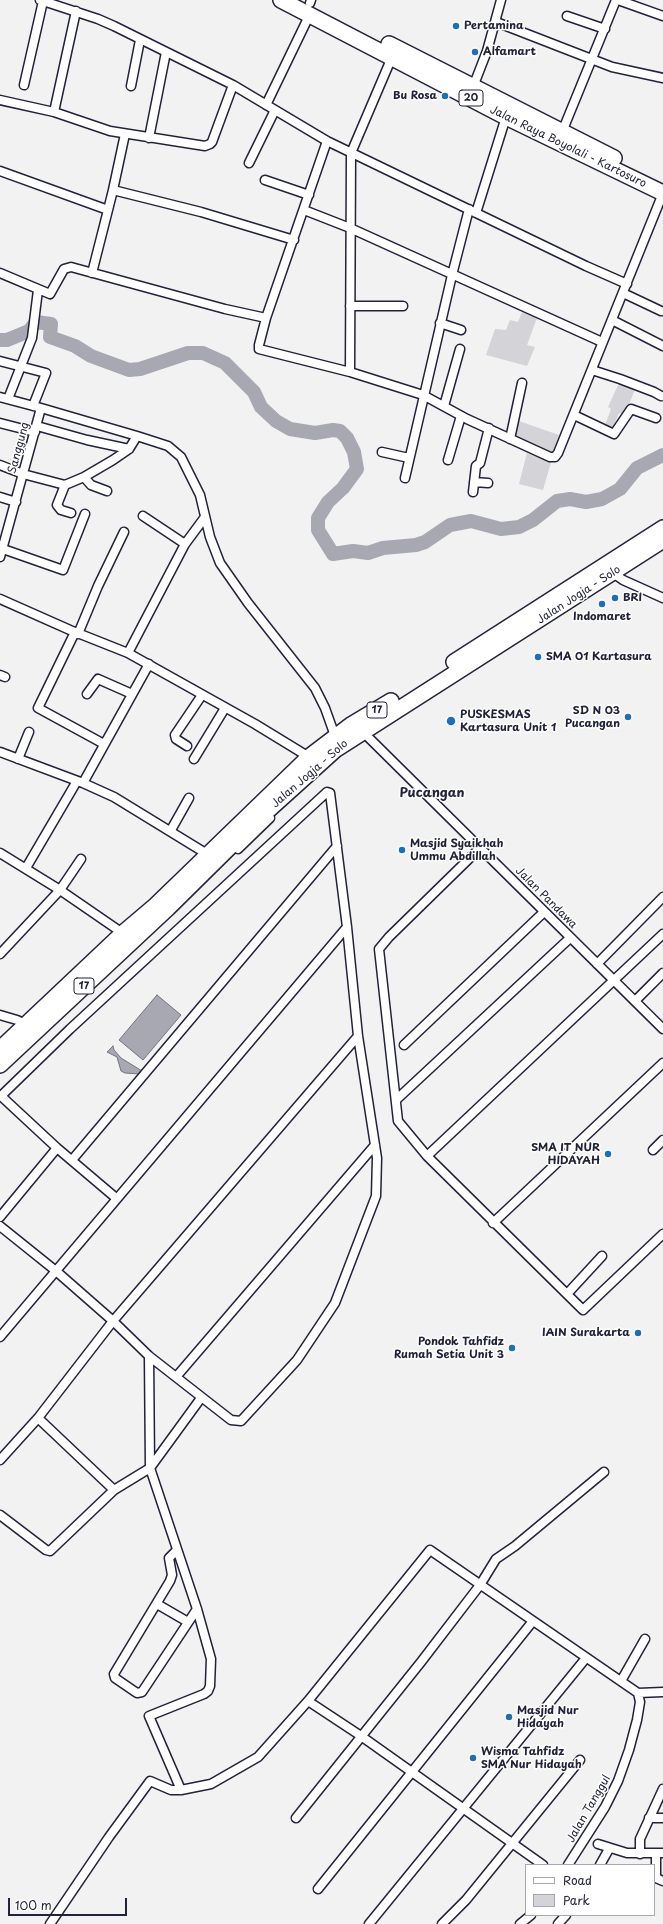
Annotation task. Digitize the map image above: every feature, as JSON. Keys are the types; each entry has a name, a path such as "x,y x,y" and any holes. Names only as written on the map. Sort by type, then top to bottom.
{"highway":[{"name":"Jalan Raya Boyolali - Kartosuro","path":"281,0 309,4 663,182"},
{"name":"Jalan Raya Boyolali - Kartosuro","path":"309,4 392,57 506,117 663,193"},
{"name":"Jalan Jogja - Solo","path":"128,937 156,905 207,854 311,763 335,750 663,528"},
{"name":"Jalan Jogja - Solo","path":"0,1065 31,1028 311,763 335,736 476,655 613,573 663,540"},
{"name":"Jalan Jogja - Solo","path":"0,1049 31,1028"}],"street":[{"path":"24,85 42,0 98,18 233,85 327,142 586,266 627,284"},
{"path":"473,87 496,22 501,0"},
{"path":"562,132 617,0 663,16"},
{"path":"266,105 309,4"},
{"path":"54,112 76,11"},
{"path":"567,16 605,29"},
{"path":"496,22 619,69 663,78"},
{"path":"131,86 140,40"},
{"path":"149,138 166,52"},
{"path":"350,372 351,153 392,57"},
{"path":"0,100 54,112 124,134 199,146 210,144 233,85"},
{"path":"250,163 275,110"},
{"path":"405,478 452,275 506,117"},
{"path":"92,273 113,190 124,134"},
{"path":"327,142 266,318 258,344 260,350 350,372 423,395 462,416 547,456 555,457 558,453 663,193"},
{"path":"0,171 108,210"},
{"path":"265,180 309,195"},
{"path":"113,190 201,212 294,240"},
{"path":"304,210 350,228 602,342"},
{"path":"0,273 38,290 51,294 64,269 67,267 224,309 266,318"},
{"path":"38,290 32,338 4,398 168,446 181,457 200,495 211,543 220,564 248,603 314,688 325,708 335,736"},
{"path":"623,293 661,311"},
{"path":"350,306 403,306"},
{"path":"612,320 663,346"},
{"path":"440,323 462,330"},
{"path":"444,406 460,349"},
{"path":"0,361 43,371 46,374 33,406"},
{"path":"592,370 620,379 661,396"},
{"path":"510,439 522,383"},
{"name":"Sanggung","path":"0,557 41,408"},
{"path":"574,415 614,434 616,434 631,409 656,418"},
{"path":"448,460 462,416"},
{"path":"0,423 36,429 129,449"},
{"path":"473,492 476,466 480,463 489,428"},
{"path":"0,465 24,474 65,485 84,477 129,449 137,436"},
{"path":"382,452 409,458"},
{"path":"84,477 91,485 107,491"},
{"path":"474,482 488,483"},
{"path":"65,485 57,505 61,510 71,513"},
{"path":"0,497 16,502"},
{"path":"3,548 63,570 85,514"},
{"path":"143,516 185,544"},
{"path":"128,653 185,544 205,517"},
{"path":"104,744 38,708 77,633 124,532"},
{"path":"613,573 623,580 663,598"},
{"path":"0,598 77,633 128,653 149,664 225,708 311,763 306,782 260,828 0,1073"},
{"path":"26,868 104,744 149,664"},
{"path":"87,694 98,679 132,694"},
{"path":"187,746 176,739 175,735 202,695"},
{"path":"194,759 225,708"},
{"name":"Jalan Pandawa","path":"362,731 663,1029"},
{"path":"18,759 29,732"},
{"path":"0,752 80,782 119,799 207,854"},
{"path":"0,1226 56,1270 114,1321 149,1356 231,1420 241,1420 297,1360 335,1303 376,1196 377,1158 358,1036 347,927 330,793 327,792 70,1029 0,1096 116,1198"},
{"path":"170,830 189,798"},
{"path":"72,1160 337,846"},
{"path":"480,848 389,937 379,949 397,1118 400,1124 427,1156 493,1223 583,1310 663,1234"},
{"path":"0,853 60,890 128,937"},
{"path":"0,954 60,890 82,859"},
{"path":"597,964 663,897"},
{"path":"404,1045 544,912"},
{"path":"0,1338 116,1198 347,927"},
{"path":"427,1156 663,934"},
{"path":"396,1100 570,938"},
{"path":"635,1001 663,973"},
{"path":"0,1015 31,1028"},
{"path":"0,1460 38,1418 114,1321 358,1036"},
{"path":"493,1223 663,1063"},
{"path":"653,1150 663,1140"},
{"path":"176,1377 375,1145"},
{"path":"0,1217 58,1148"},
{"path":"567,1294 602,1256"},
{"path":"149,1356 150,1468 197,1609 211,1659 210,1686 208,1691 204,1694 149,1716 181,1790"},
{"path":"0,1514 46,1550 50,1551 114,1490 150,1468 202,1398"},
{"path":"38,1418 114,1490"},
{"path":"296,1818 480,1585 496,1559 516,1546 604,1472"},
{"path":"177,1550 170,1558 172,1578 114,1674 115,1678 134,1691 138,1693 142,1692 197,1609"},
{"path":"50,1924 109,1837 150,1781 171,1790 181,1790 211,1784 258,1757 308,1701 430,1550 638,1693 663,1692"},
{"path":"157,1604 188,1622"},
{"path":"318,1889 533,1621"},
{"path":"621,1681 645,1639"},
{"path":"369,1924 462,1808 586,1658"},
{"name":"Jalan Tanggul","path":"569,1864 605,1807 618,1781 629,1750 637,1720 640,1705 638,1693"},
{"path":"308,1701 513,1842 542,1864"},
{"path":"442,1924 466,1900 580,1760"},
{"path":"634,1853 663,1789"},
{"path":"650,1818 663,1818"},
{"path":"598,1844 609,1849 634,1853 660,1853 656,1879 663,1881"},
{"path":"601,1864 609,1849"},
{"path":"520,1924 530,1916"},
{"path":"558,1924 565,1916"}],"green space":[{"path":"522,312 537,318 527,345 535,347 527,366 486,355 495,329 506,330 510,320 518,322"},
{"path":"620,381 635,389 625,415 619,413 613,427 605,425 611,409 608,407"},
{"path":"519,421 559,435 552,453 514,437"},
{"path":"527,453 551,462 543,490 519,484"}],"shaded area":[{"path":"157,995 181,1015 143,1060 119,1040"},
{"path":"113,1046 114,1050 121,1058 142,1071 139,1074 125,1073 121,1071 117,1057 107,1052"}],"waterway":[{"path":"0,340 7,340 29,331 36,322 51,324 50,337 75,346 91,356 129,370 140,369 188,353 203,353 225,363 254,392 261,407 276,421 290,429 315,433 333,430 340,431 347,438 354,452 357,469 343,488 328,502 318,518 318,530 333,554 353,551 368,553 383,548 416,545 425,542 450,525 471,521 501,529 519,527 533,520 557,501 570,499 586,502 602,499 620,489 637,468 663,455"}],"place":[{"name":"Pertamina","path":"456,26"},
{"name":"Alfamart","path":"475,52"},
{"name":"Bu Rosa","path":"445,96"},
{"name":"BRI","path":"615,598"},
{"name":"Indomaret","path":"602,604"},
{"name":"SMA 01 Kartasura","path":"538,657"},
{"name":"SD N 03 Pucangan","path":"628,717"},
{"name":"PUSKESMAS Kartasura Unit 1","path":"451,721"},
{"name":"Masjid Syaikhah Ummu Abdillah","path":"402,850"},
{"name":"SMA IT NUR HIDAYAH","path":"608,1154"},
{"name":"IAIN Surakarta","path":"638,1333"},
{"name":"Pondok Tahfidz Rumah Setia Unit 3","path":"512,1348"},
{"name":"Masjid Nur Hidayah","path":"509,1717"},
{"name":"Wisma Tahfidz SMA Nur Hidayah","path":"473,1758"}],"district":[{"name":"Pucangan","path":"432,793"}]}
